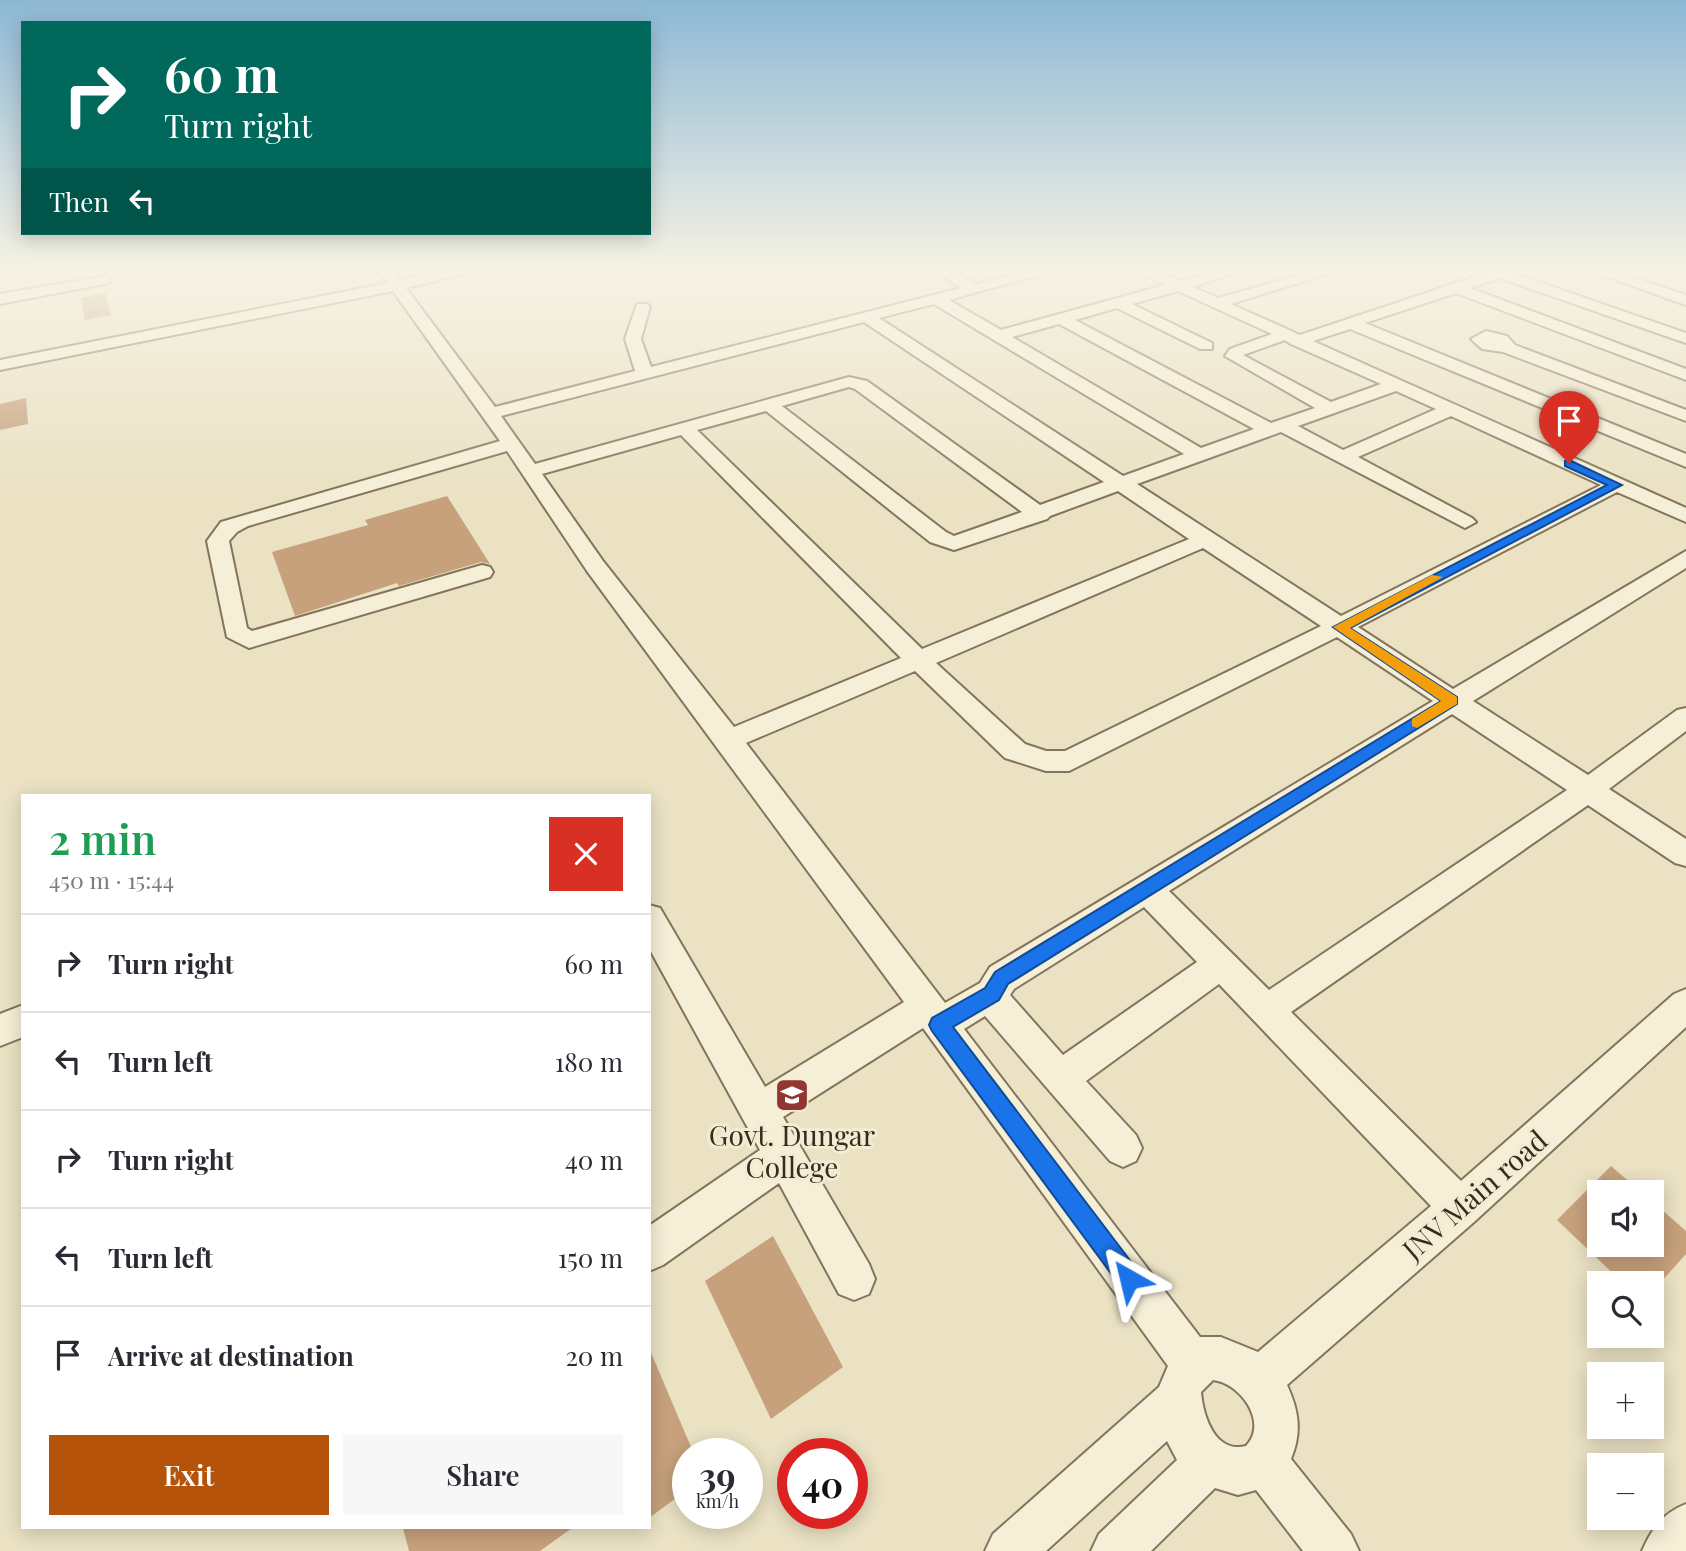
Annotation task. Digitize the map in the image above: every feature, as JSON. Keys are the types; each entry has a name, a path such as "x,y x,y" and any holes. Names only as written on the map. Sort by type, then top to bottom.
{"street":[{"path":"0,365 98,343"},
{"path":"439,343 532,471 595,566 729,740 933,1016 1185,1382 1182,1424 1193,1445 1210,1461 1230,1471 1249,1471 1264,1462 1275,1445 1277,1423 1271,1401 1259,1380 1242,1366 1224,1357 1206,1357 1185,1382 1010,1551"},
{"path":"635,343 645,374"},
{"path":"491,413 767,343"},
{"path":"907,343 1204,541 1686,854"},
{"path":"1010,343 1201,456"},
{"path":"1110,343 1277,429 1342,457 1465,522"},
{"path":"1201,343 1206,346"},
{"path":"1269,343 1236,352 1233,356 1331,409"},
{"path":"1302,343 1686,516"},
{"path":"1400,343 1686,461"},
{"path":"1602,343 1686,375"},
{"path":"1505,346 1686,416"},
{"path":"1544,402 1646,360"},
{"path":"532,471 842,382 856,383 1040,515"},
{"path":"767,403 946,541 963,542 1395,385"},
{"path":"1342,457 1450,410"},
{"path":"683,428 920,662 1015,751 1046,761 1069,761 1616,485"},
{"path":"482,572 249,640 236,632 218,541 229,527 241,522 511,444"},
{"path":"729,740 1204,541"},
{"path":"761,1110 933,1016 992,994 1002,978 1686,558"},
{"path":"1267,1010 1587,791 1686,717"},
{"path":"1148,890 1460,1208"},
{"path":"651,921 761,1110 783,1157 854,1279"},
{"path":"1060,1078 1221,964"},
{"path":"992,994 1000,1012 1124,1148"},
{"name":"JNV Main road","path":"1259,1380 1460,1208 1686,1005"},
{"path":"0,1030 21,1022"},
{"path":"651,1250 783,1157"},
{"path":"1116,1551 1210,1461"},
{"path":"1264,1462 1334,1551"},
{"path":"1667,1551 1686,1528"}],"building":[{"path":"26,398 28,424 0,430 0,404"},
{"path":"447,496 490,564 481,562 399,586 397,583 295,616 272,552 368,525 365,520"},
{"path":"1611,1166 1627,1180 1597,1180"},
{"path":"1587,1190 1587,1249 1557,1220"},
{"path":"1664,1212 1686,1231 1686,1254 1664,1279 1664,1271 1610,1271 1596,1257 1664,1257"},
{"path":"773,1236 843,1367 771,1419 705,1281"},
{"path":"651,1353 687,1438 672,1438 672,1501 651,1517"},
{"path":"403,1529 571,1529 540,1551 409,1551"}],"slow traffic":[{"path":"1417,722 1452,701 1339,627 1436,577"}],"place":[{"name":"Govt. Dungar College","path":"792,1095"}],"route":[{"path":"1129,1279 939,1025 992,994 1002,978 1452,701 1339,627 1616,485 1569,463"}]}
